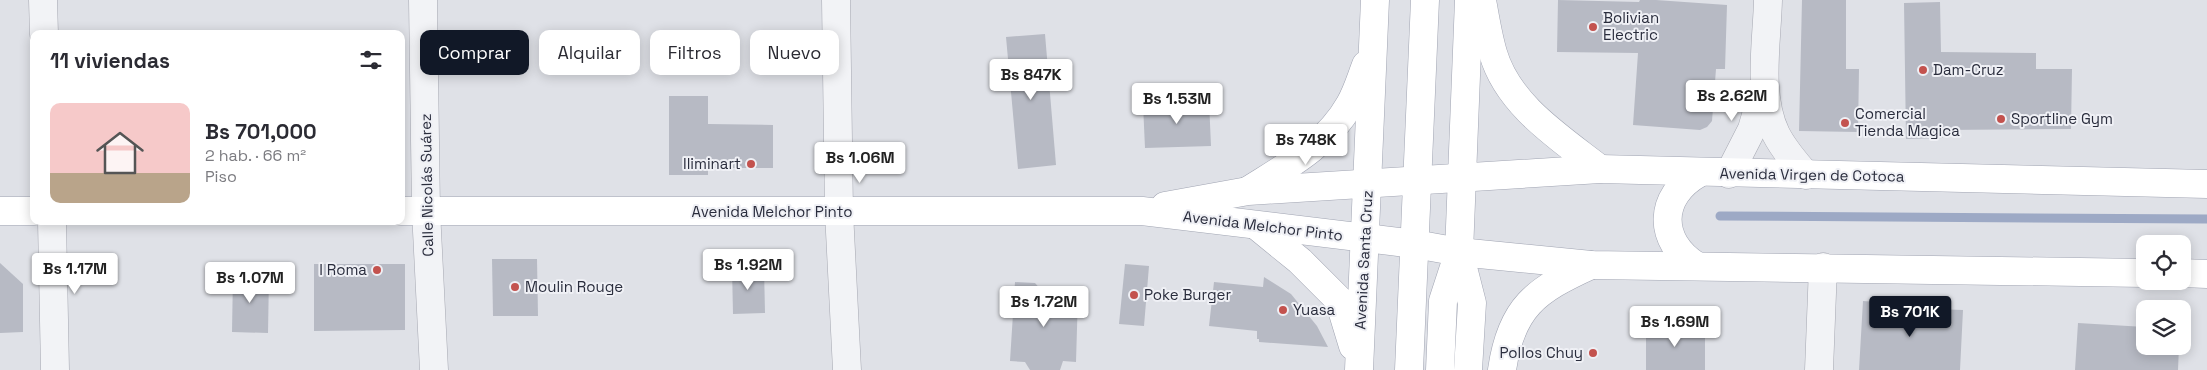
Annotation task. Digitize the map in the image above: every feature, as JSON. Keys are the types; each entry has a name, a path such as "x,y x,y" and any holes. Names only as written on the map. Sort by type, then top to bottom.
{"main road":[{"path":"1440,370 1443,301 1459,252 1469,0"},
{"path":"1482,0 1493,54 1508,86 1535,118 1600,169"},
{"path":"1409,370 1418,181 1423,5"},
{"path":"1248,191 1312,149 1330,133 1350,104 1364,70 1375,10"},
{"name":"Avenida Santa Cruz","path":"1358,370 1375,10"},
{"name":"Avenida Virgen de Cotoca","path":"1418,181 1600,169 1729,174 2207,184"},
{"path":"1696,266 1686,260 1672,241 1668,218 1673,196 1689,178 1699,173"},
{"name":"Avenida Melchor Pinto","path":"1142,210 1248,191 1418,181"},
{"path":"0,210 30,211"},
{"name":"Avenida Melchor Pinto","path":"414,211 839,212 1142,210 1257,226 1415,244"},
{"path":"1257,226 1300,261 1339,300 1351,336 1358,370"},
{"path":"1415,244 1459,252 1591,264 2136,272"},
{"path":"1459,252 1472,303 1468,370"},
{"path":"1502,370 1506,344 1511,330 1519,315 1534,297 1569,275 1591,264"},
{"path":"2191,273 2207,274"}],"street":[{"path":"43,0 44,30"},
{"name":"Calle Nicolás Suárez","path":"423,0 414,211 434,370"},
{"path":"836,0 839,212 847,370"},
{"path":"1768,0 1765,82 1768,108 1776,133 1788,155 1806,175"},
{"path":"1729,174 1752,130 1765,82"},
{"path":"52,225 55,370"},
{"path":"1819,370 1823,267"}],"building":[{"path":"1558,0 1639,2 1640,0 1656,0 1727,5 1725,69 1716,69 1712,121 1707,127 1700,130 1633,125 1638,53 1557,52"},
{"path":"1802,0 1846,0 1846,69 1859,69 1858,132 1799,131"},
{"path":"1940,2 1941,52 2036,53 2036,69 2072,69 2071,129 1942,130 1943,138 1906,139 1904,3"},
{"path":"1045,34 1056,165 1018,169 1006,37"},
{"path":"669,96 708,96 708,124 773,125 773,168 708,168 708,175 669,175"},
{"path":"1209,101 1211,146 1145,148 1143,104"},
{"name":"Moulin Rouge","path":"492,259 537,259 538,316 493,316"},
{"path":"0,263 23,284 23,332 0,333"},
{"path":"314,264 405,264 405,330 314,331"},
{"name":"Poke Burger","path":"1125,264 1149,266 1144,326 1119,324"},
{"path":"732,268 764,268 765,313 733,314"},
{"path":"233,274 269,275 268,333 232,332"},
{"path":"1264,277 1291,294 1317,326 1328,347 1259,342 1257,331 1209,326 1214,282 1263,287"},
{"path":"1015,282 1035,283 1042,291 1078,295 1076,362 1063,361 1060,370 1030,370 1025,362 1010,361"},
{"path":"1863,301 1905,304 1905,308 1963,310 1960,370 1859,370"},
{"path":"2078,323 2136,326 2136,355 2179,355 2178,370 2075,370"},
{"path":"1646,325 1705,326 1705,370 1646,370"}],"waterway":[{"path":"1720,216 2207,219"}],"place":[{"name":"Bolivian Electric","path":"1593,27"},
{"name":"Dam-Cruz","path":"1923,70"},
{"name":"Sportline Gym","path":"2001,119"},
{"name":"Comercial Tienda Magica","path":"1845,123"},
{"name":"Iliminart","path":"751,164"},
{"name":"I Roma","path":"377,270"},
{"name":"Moulin Rouge","path":"515,287"},
{"name":"Poke Burger","path":"1134,295"},
{"name":"Yuasa","path":"1283,310"},
{"name":"Pollos Chuy","path":"1593,353"}]}
